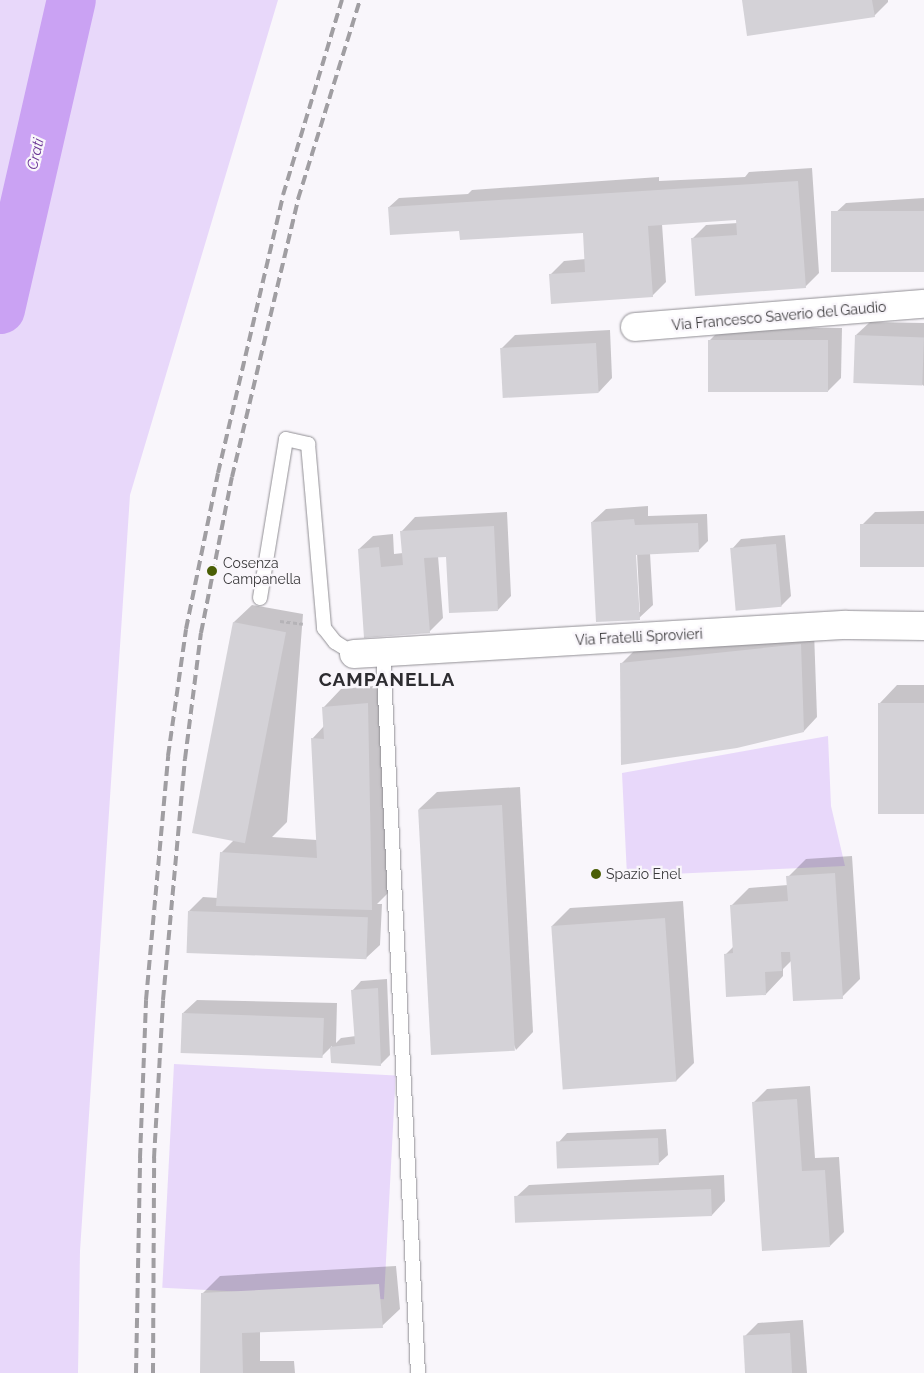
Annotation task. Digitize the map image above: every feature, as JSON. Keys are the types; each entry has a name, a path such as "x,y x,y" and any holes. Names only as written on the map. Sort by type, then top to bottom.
{"street":[{"name":"Via Francesco Saverio del Gaudio","path":"635,327 924,304"},
{"name":"Via Fratelli Sprovieri","path":"354,654 846,624 924,626"}],"lane":[{"path":"260,598 286,439 308,444 324,628 335,642 354,654"},
{"path":"384,653 418,1373"}],"shaded area":[{"path":"0,0 278,0 130,495 80,1251 78,1373 0,1373"},
{"path":"828,736 831,806 845,866 627,876 622,773"},
{"path":"174,1064 396,1076 384,1299 162,1288"}],"building":[{"path":"742,0 872,0 875,17 747,36"},
{"path":"798,181 806,288 695,296 691,238 737,235 736,220 648,226 653,297 551,304 549,274 585,272 583,233 460,240 459,231 390,235 388,207"},
{"path":"831,211 924,211 924,272 831,272"},
{"path":"855,335 924,337 922,385 853,383"},
{"path":"708,340 828,340 828,392 708,392"},
{"path":"596,343 599,393 503,398 500,348"},
{"path":"634,519 635,525 698,523 699,552 636,555 640,620 596,622 591,522"},
{"path":"860,524 924,524 924,567 860,567"},
{"path":"494,526 498,611 449,613 446,557 424,558 430,633 364,638 358,549 379,547 381,567 403,565 400,531"},
{"path":"776,544 781,607 736,611 730,548"},
{"path":"233,622 286,632 245,843 192,833"},
{"path":"801,644 804,732 737,748 621,765 620,663"},
{"path":"368,703 372,910 216,906 220,852 317,858 311,738 324,739 322,707"},
{"path":"878,703 924,703 924,814 878,814"},
{"path":"502,805 515,1051 431,1055 418,809"},
{"path":"835,873 843,999 793,1001 790,952 781,952 782,971 765,972 766,995 726,997 724,954 733,953 730,905 788,901 786,876"},
{"path":"188,911 368,917 366,959 187,953"},
{"path":"665,918 676,1082 563,1090 551,926"},
{"path":"378,988 381,1066 331,1063 330,1047 355,1044 351,990"},
{"path":"182,1013 324,1018 323,1058 181,1053"},
{"path":"797,1099 802,1171 825,1170 830,1247 762,1251 752,1102"},
{"path":"658,1138 659,1165 557,1169 556,1142"},
{"path":"711,1189 712,1216 515,1223 514,1196"},
{"path":"379,1284 383,1328 242,1333 243,1373 200,1373 201,1293"},
{"path":"790,1333 792,1373 745,1373 743,1335"}],"waterway":[{"name":"Crati","path":"0,309 71,0"}],"railway":[{"path":"136,1373 140,1158 146,1000 168,756 186,629 218,473 283,195 342,0"},
{"path":"153,1373 154,1158 163,1000 185,759 201,633 232,477 298,199 360,0"}],"place":[{"name":"Cosenza Campanella","path":"212,571"},
{"name":"Spazio Enel","path":"596,874"}],"district":[{"name":"CAMPANELLA","path":"387,680"}]}
